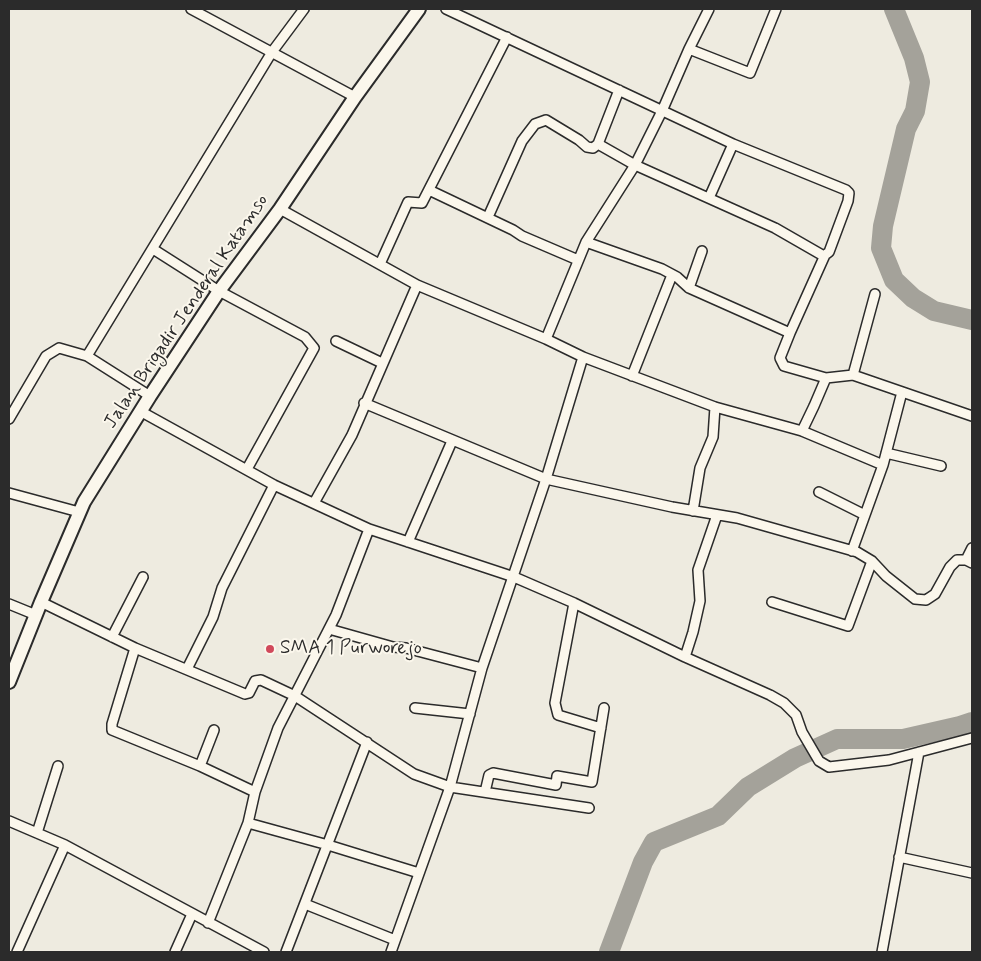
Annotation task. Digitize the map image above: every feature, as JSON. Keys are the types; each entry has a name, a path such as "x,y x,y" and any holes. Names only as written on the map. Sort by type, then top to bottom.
{"main road":[{"name":"Jalan Brigadir Jenderal Katamso","path":"9,682 79,512 150,396 219,291 280,209 355,97 418,9"}],"street":[{"path":"191,9 355,97"},
{"path":"87,356 272,52 304,9"},
{"path":"446,9 733,144 846,190 849,193 848,201 829,252 825,255 790,333 780,358 781,363 789,368 826,378 853,375 972,416"},
{"path":"546,339 586,242 635,165 709,9"},
{"path":"689,49 750,73 776,9"},
{"path":"380,264 408,202 422,202 429,190 507,37"},
{"path":"488,217 522,141 535,124 546,120 587,147 592,148 598,144 619,90"},
{"path":"598,144 635,165 775,228 818,253 825,255"},
{"path":"709,198 733,144"},
{"path":"429,190 488,217 522,236 578,260"},
{"path":"280,209 417,285 546,339 582,357 715,407 802,431 883,465"},
{"path":"586,242 662,269 672,274 689,288 790,333"},
{"path":"153,249 219,291 305,337 314,348 247,469"},
{"path":"689,288 702,251"},
{"path":"632,376 672,274"},
{"path":"314,503 352,435 364,403 417,285"},
{"path":"853,375 875,294"},
{"path":"336,341 382,363"},
{"path":"9,418 46,356 59,348 87,356 150,396"},
{"path":"391,952 450,787 482,668 546,480 582,357"},
{"path":"802,431 826,378"},
{"path":"852,551 883,465 902,392"},
{"path":"364,403 546,480 693,511 737,518 852,551 872,561 915,599 926,600 935,594 950,567 957,560 969,562 972,548"},
{"path":"693,511 700,468 713,437 715,407"},
{"path":"140,412 274,485 369,530 514,577 574,603 685,657 770,695 784,703 796,715 819,761 829,767 889,760 972,738"},
{"path":"408,542 452,441"},
{"path":"886,453 941,466"},
{"path":"186,669 213,617 222,588 274,485"},
{"path":"9,492 79,512"},
{"path":"819,492 865,515"},
{"path":"685,657 700,601 698,570 717,515"},
{"path":"208,923 248,824 255,792 278,728 329,629 369,530"},
{"path":"772,602 848,626 872,561"},
{"path":"112,636 143,577"},
{"path":"41,602 134,648 245,694 249,693 255,681 261,680 295,696 414,774 450,787 589,808"},
{"path":"574,603 555,703 558,715 601,728"},
{"path":"9,604 36,615"},
{"path":"329,629 393,648 406,648 482,668"},
{"path":"134,648 112,724 112,730 200,766 255,792"},
{"path":"415,708 470,714"},
{"path":"485,792 488,778 493,772 556,785 558,776 592,782 604,708"},
{"path":"200,766 214,730"},
{"path":"286,952 367,742"},
{"path":"882,952 919,752"},
{"path":"37,833 58,766"},
{"path":"9,821 65,845 262,952"},
{"path":"248,824 328,845 419,873"},
{"path":"17,952 65,845"},
{"path":"899,857 972,873"},
{"path":"305,904 395,940"},
{"path":"175,952 192,914"}],"waterway":[{"path":"894,9 914,58 920,82 915,111 906,129 883,226 881,248 894,280 913,298 934,311 972,320"},
{"path":"609,952 643,862 654,842 718,816 748,787 795,758 837,739 903,739 972,722"}],"place":[{"name":"SMA 1 Purworejo","path":"270,649"}]}
